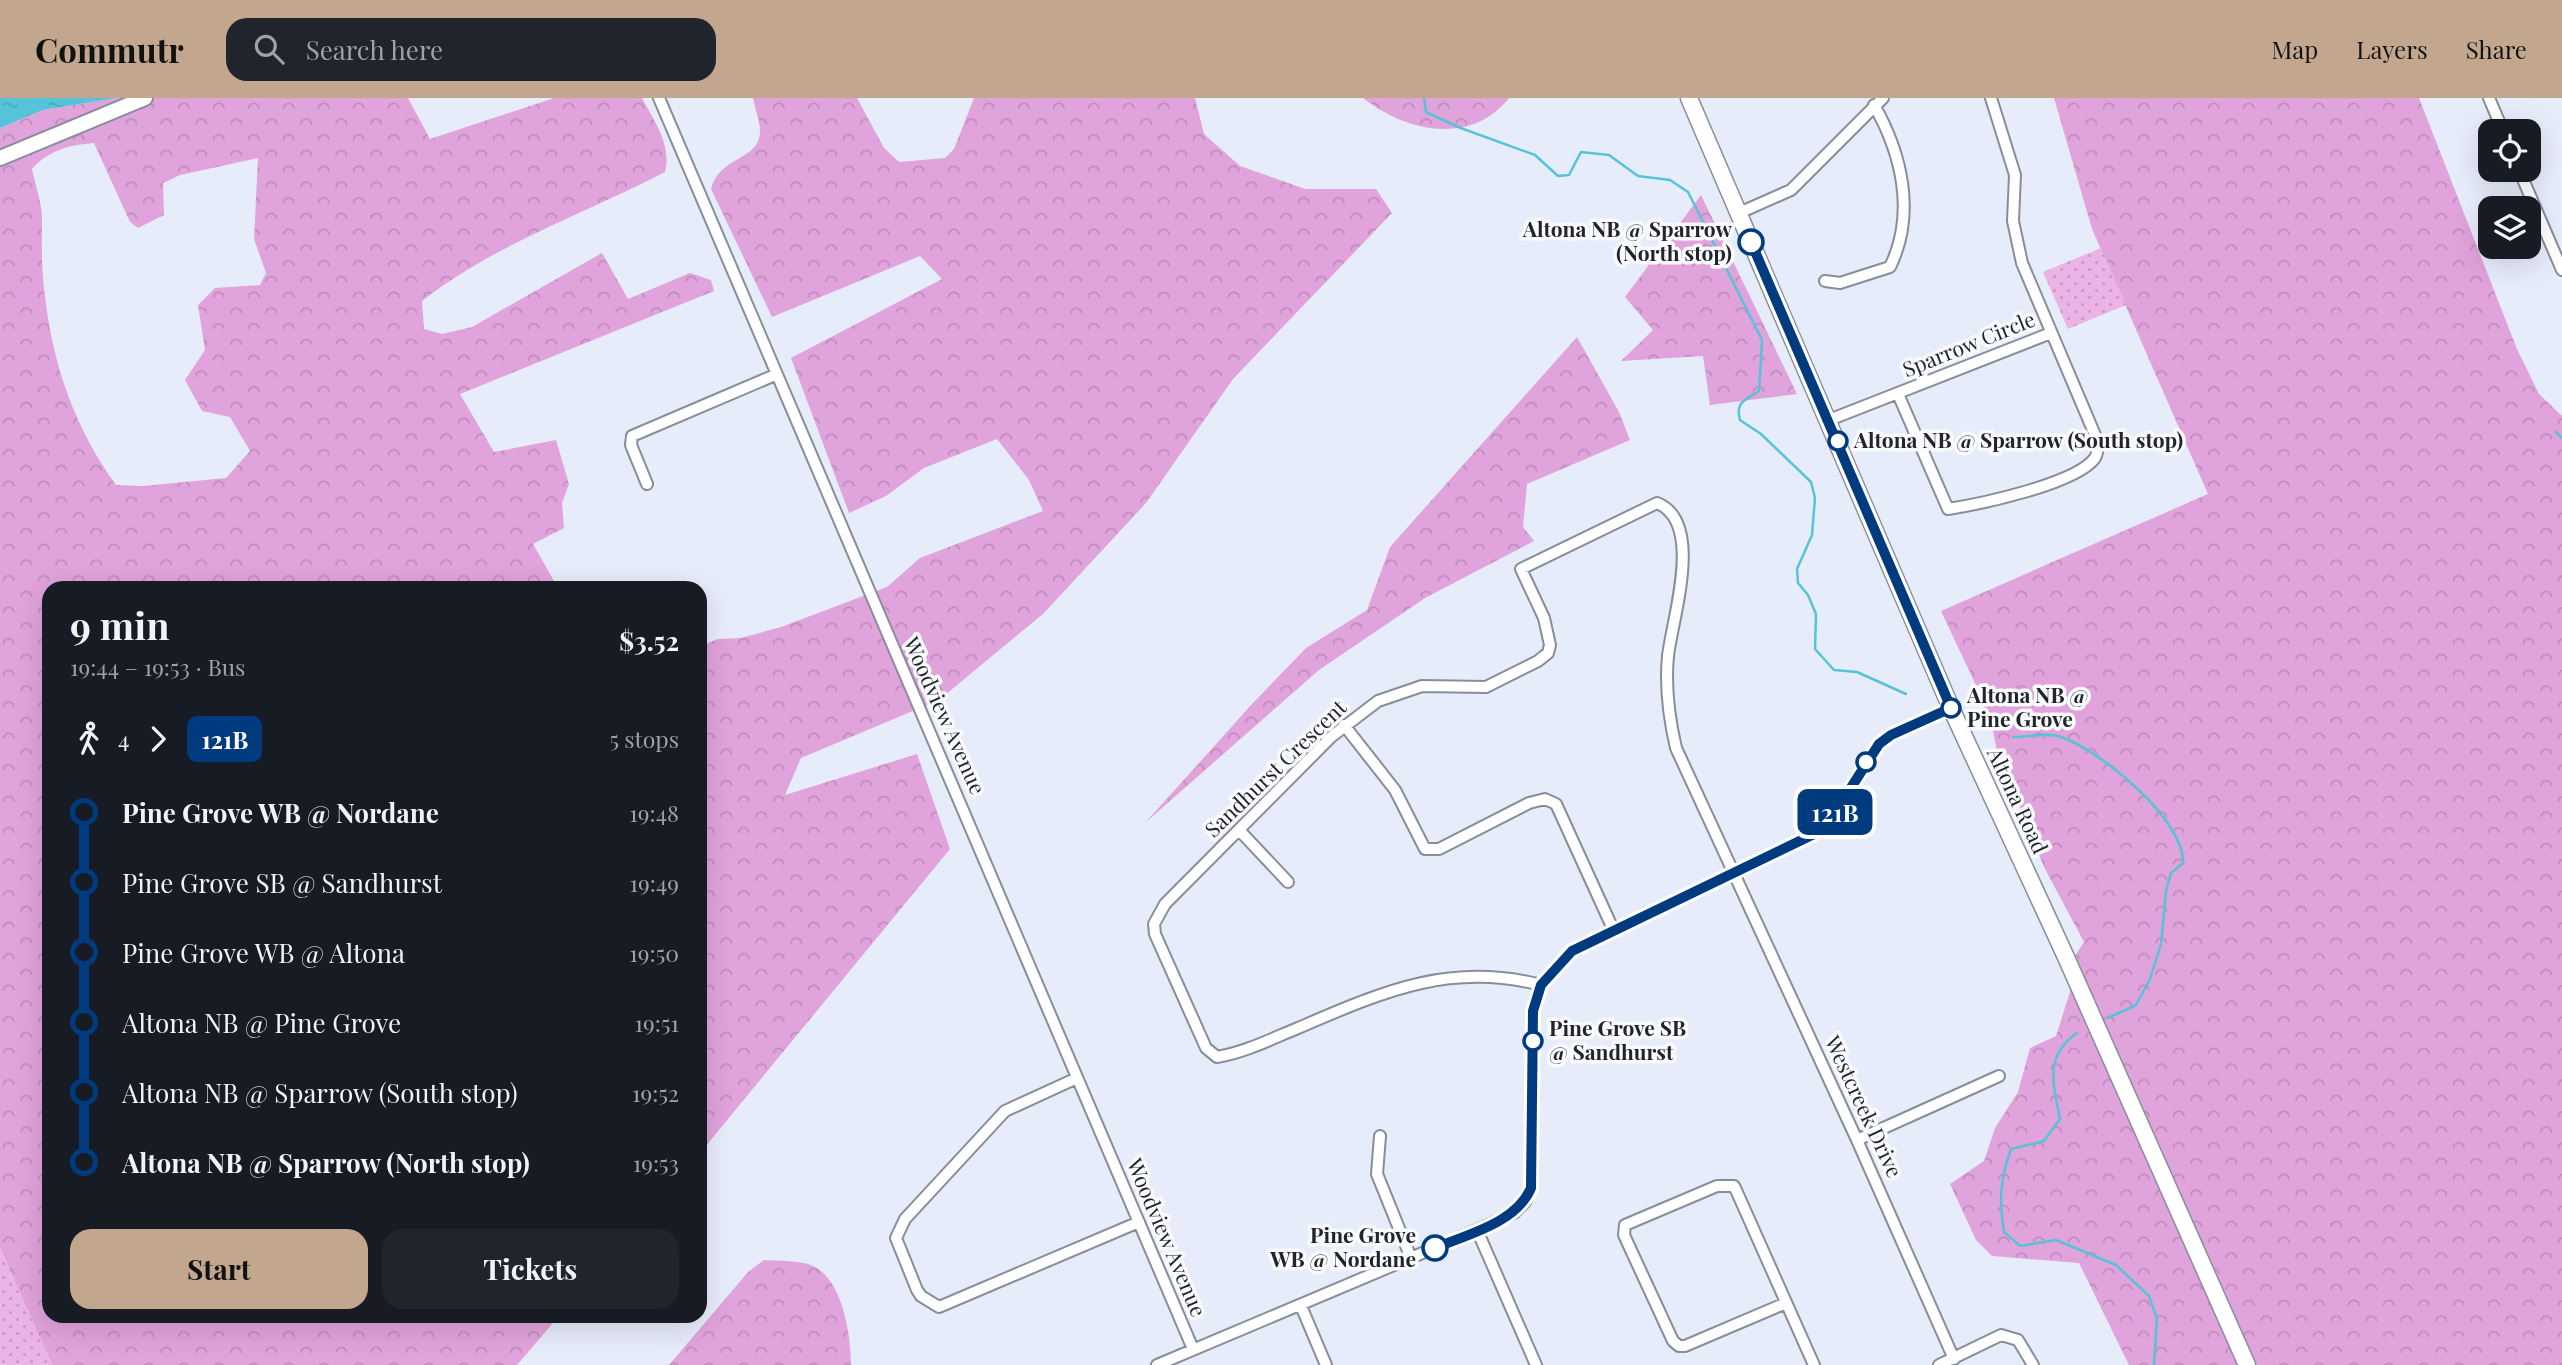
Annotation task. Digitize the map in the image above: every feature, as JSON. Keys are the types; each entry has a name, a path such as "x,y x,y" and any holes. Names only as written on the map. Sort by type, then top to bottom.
{"main road":[{"name":"Altona Road","path":"1689,98 1951,708 2065,955 2247,1365"}],"street":[{"path":"0,159 145,98"},
{"name":"Woodview Avenue","path":"659,98 1193,1349"},
{"name":"Sparrow Circle","path":"1829,420 2051,333 2017,243 2013,221 2015,175 1991,98"},
{"path":"2489,98 2498,119"},
{"path":"1739,213 1791,190 1878,101 1900,163 1903,183 1900,246 1889,267 1840,283 1825,281"},
{"path":"2524,182 2562,270"},
{"path":"1898,394 1948,509 2003,500 2081,469 2098,452 2098,442 2051,333"},
{"path":"647,484 631,445 632,436 775,375"},
{"name":"Sandhurst Crescent","path":"1541,985 1474,977 1421,981 1374,995 1243,1051 1217,1057 1206,1048 1155,934 1154,924 1165,904 1344,725 1378,701 1399,691 1422,686 1486,687 1538,661 1548,653 1550,645 1544,618 1521,569 1657,503 1665,506 1675,522 1684,564 1668,655 1669,719 1676,748 1734,873"},
{"path":"1157,1365 1301,1306 1514,1213 1525,1202 1531,1188 1533,1011 1541,985 1572,951 1827,825 1879,744 1891,735 1951,708"},
{"path":"1344,725 1395,789 1425,849 1439,849 1529,803 1545,799 1556,804 1613,929"},
{"path":"1239,830 1288,882"},
{"name":"Westcreek Drive","path":"1734,873 1954,1359"},
{"path":"1857,1140 1999,1076"},
{"path":"1077,1078 1005,1111 905,1219 896,1238 917,1290 921,1296 939,1307 1139,1223"},
{"path":"1380,1136 1377,1174 1411,1258"},
{"path":"1786,1303 1685,1346 1679,1346 1673,1341 1624,1235 1625,1226 1717,1186 1734,1186 1814,1365"},
{"path":"1477,1230 1536,1365"},
{"path":"1301,1306 1326,1365"},
{"path":"1939,1365 2001,1335 2018,1340 2033,1365"}],"green space":[{"path":"116,98 408,98 430,139 554,98 642,98 661,134 666,152 665,172 510,246 450,281 422,301 424,329 442,334 472,327 602,253 628,299 690,273 711,280 714,291 460,394 494,452 556,440 569,484 562,503 564,528 533,544 554,581 42,581 42,1323 553,1323 517,1365 52,1365 0,1248 0,128 43,110","holes":["94,143 130,222 138,228 164,215 163,183 180,175 258,158 254,239 266,273 260,285 215,288 198,305 205,350 185,380 202,411 230,417 250,451 226,478 143,486 116,485 89,441 68,395 49,322 43,276 41,210 32,169 45,157 60,150"]},
{"path":"753,98 857,98 884,148 899,162 945,158 954,149 974,98 1195,98 1204,134 1240,166 1305,189 1376,189 1392,213 1233,379 1146,503 1044,613 939,700 801,758 785,795 917,754 950,849 707,1144 707,643 718,639 741,638 781,627 887,587 920,558 1043,511 1029,480 997,439 924,468 886,496 849,513 791,358 942,279 920,256 772,317 711,189 722,170 753,148 758,141 760,128"},
{"path":"1363,98 1509,98 1494,113 1476,123 1438,129 1399,119"},
{"path":"2054,98 2419,98 2478,249 2478,259 2482,259 2517,349 2539,394 2562,416 2562,1365 2129,1365 2079,1263 1992,1256 1976,1240 1950,1184 1984,1161 1995,1128 2018,1092 2030,1048 2056,1036 2070,992 2068,967 2084,942 2044,867 1997,751 1992,726 1974,681 1941,611 2208,494 2092,229"},
{"path":"1701,195 1797,394 1710,405 1703,356 1621,361 1653,330 1625,297"},
{"path":"1577,337 1619,412 1630,440 1527,484 1523,527 1534,541 1425,598 1319,670 1146,822 1306,648 1367,610 1390,547"},
{"path":"764,1260 802,1263 823,1273 832,1283 843,1310 851,1365 669,1365 748,1272"}],"shaded area":[{"path":"2101,248 2126,305 2068,329 2043,272"},
{"path":"0,1248 52,1365 0,1365"}],"water":[{"path":"0,98 116,98 43,110 0,128"}],"waterway":[{"path":"1424,98 1426,112 1458,127 1535,155 1558,176 1569,175 1581,152 1609,155 1638,176 1670,180 1688,192 1762,340 1759,391 1740,405 1740,420 1761,434 1811,482 1815,498 1812,535 1797,569 1798,583 1808,595 1816,614 1815,649 1834,670 1857,672 1906,694"},
{"path":"2556,432 2562,438"},
{"path":"2013,737 2061,737 2097,756 2156,808 2180,846 2183,863 2171,873 2166,891 2161,944 2150,979 2136,1005 2108,1018"},
{"path":"2077,1033 2059,1051 2055,1061 2055,1094 2060,1119 2044,1141 2011,1149 2001,1190 2004,1232 2020,1246 2056,1240 2116,1265 2149,1296 2157,1319 2154,1365"}],"bus line":[{"name":"121B","path":"1435,1248 1514,1213 1525,1202 1531,1188 1533,1011 1541,985 1572,951 1812,835 1827,825 1879,744 1891,735 1951,708 1751,242"}],"place":[{"name":"Altona NB @ Sparrow (North stop)","path":"1751,242"},
{"name":"Altona NB @ Sparrow (South stop)","path":"1838,441"},
{"name":"Altona NB @ Pine Grove","path":"1951,708"},
{"name":"Pine Grove SB @ Sandhurst","path":"1533,1041"},
{"name":"Pine Grove WB @ Nordane","path":"1435,1248"}]}
